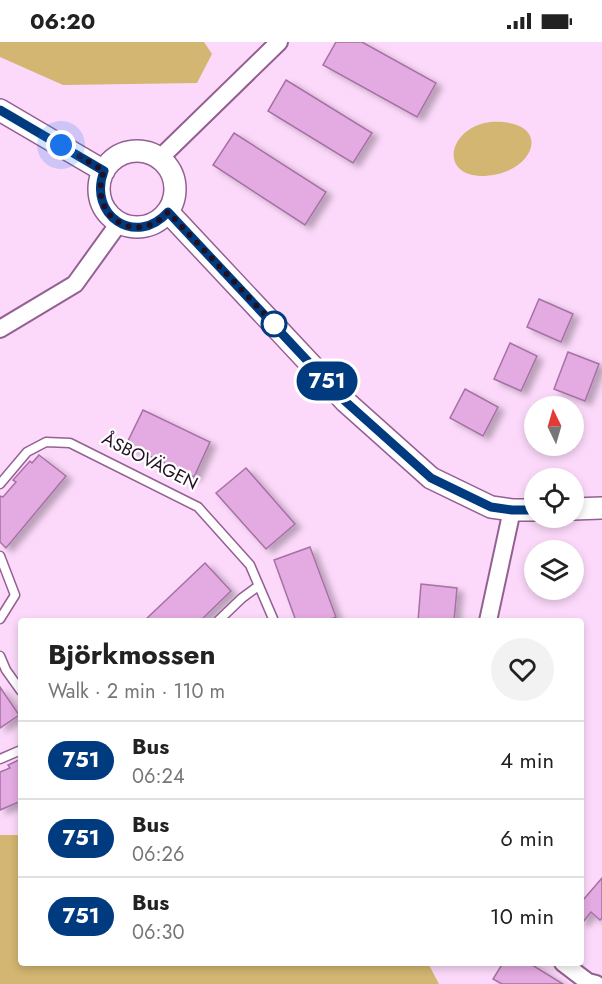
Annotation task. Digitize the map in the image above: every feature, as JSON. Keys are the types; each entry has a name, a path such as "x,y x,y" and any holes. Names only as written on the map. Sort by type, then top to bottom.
{"street":[{"path":"160,158 279,42"},
{"path":"0,110 104,171"},
{"path":"132,151 147,152 160,158 170,169 175,183 175,198 168,212 157,222 143,227 119,223 109,215 101,202 99,187 104,171 118,156 132,151"},
{"path":"168,212 346,402 431,478 491,507 524,510"},
{"path":"0,329 75,284 119,223"},
{"path":"584,509 602,508"},
{"path":"489,618 512,510"},
{"path":"567,966 588,982 596,984"}],"lane":[{"name":"ÅSBOVÄGEN","path":"0,484 27,452 46,442 70,443 198,507 249,565 273,618"},
{"path":"0,556 15,595 0,619"},
{"path":"221,618 258,586"},
{"path":"0,657 18,687"},
{"path":"0,759 18,751"}],"shaded area":[{"path":"0,42 204,42 212,54 197,83 63,85 0,57"},
{"path":"490,122 511,123 524,129 531,137 531,148 525,158 515,167 500,174 481,176 468,174 459,168 454,160 454,151 458,141 476,126"},
{"path":"0,835 18,835 18,966 430,966 439,984 0,984"}],"building":[{"path":"336,42 362,42 436,83 417,117 323,65"},
{"path":"286,80 372,133 353,163 268,111"},
{"path":"234,133 326,192 305,225 213,165"},
{"path":"539,299 573,314 561,342 527,327"},
{"path":"510,343 537,356 521,391 494,379"},
{"path":"568,352 599,364 585,401 584,396 572,396 554,389"},
{"path":"465,389 498,407 483,436 450,418"},
{"path":"143,410 210,442 194,477 126,445"},
{"path":"39,455 66,476 6,548 0,542 0,496 3,497 16,482 13,480 30,461 32,463"},
{"path":"246,468 295,524 266,549 216,493"},
{"path":"310,547 336,617 295,618 274,560"},
{"path":"205,563 231,591 203,618 147,618"},
{"path":"421,584 457,588 454,618 418,618"},
{"path":"0,687 18,716 0,728"},
{"path":"18,760 18,802 0,810 0,772 10,768 8,765"},
{"path":"602,878 602,918 600,920 591,912 584,921 584,899"},
{"path":"501,966 534,966 563,984 502,984 493,979"}],"bus line":[{"name":"751","path":"0,110 104,171 100,180 99,195 105,209 114,220 128,226 143,227 157,222 168,212 346,402 431,478 491,507 524,510"}],"route":[{"path":"61,145 104,171 100,180 99,195 105,209 114,220 128,226 143,227 157,222 168,212 274,324"}]}
